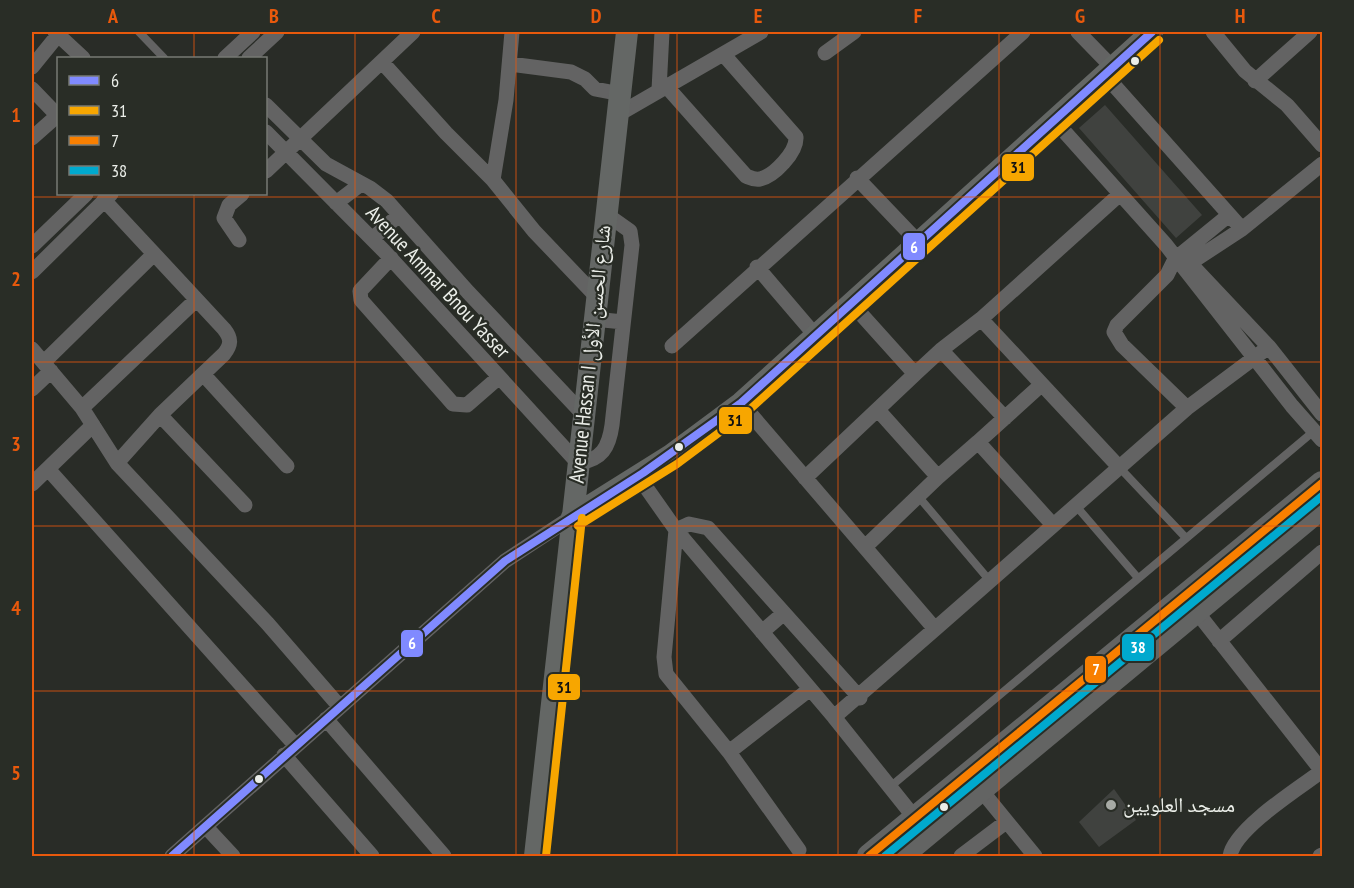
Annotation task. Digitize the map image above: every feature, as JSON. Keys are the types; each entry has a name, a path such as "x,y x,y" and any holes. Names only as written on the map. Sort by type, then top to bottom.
{"main road":[{"name":"Avenue Hassan I شارع الحسن الأول","path":"535,856 627,32"},
{"path":"572,517 638,476 741,403 1152,32"},
{"path":"869,856 1323,483"},
{"path":"901,856 1323,507"}],"street":[{"path":"229,32 239,44"},
{"path":"226,57 253,32"},
{"path":"250,57 277,32"},
{"path":"267,170 414,32"},
{"path":"493,180 510,64 512,32"},
{"path":"662,32 663,89 746,176 762,179 789,155 795,147 796,137 724,55"},
{"path":"510,64 571,72 620,104 663,89 761,32"},
{"path":"825,53 854,32"},
{"path":"672,346 757,267 1023,32"},
{"path":"1078,32 1242,229"},
{"path":"1213,32 1255,81 1287,105 1323,145"},
{"path":"1255,81 1310,32"},
{"path":"32,67 57,33 82,57"},
{"path":"382,62 446,133 493,180 596,308 623,322"},
{"path":"32,89 57,115"},
{"path":"267,106 326,164 378,193 585,416"},
{"path":"32,138 57,117"},
{"path":"1054,120 1166,245 1269,347 1323,414"},
{"name":"Avenue Ammar Bnou Yasser","path":"267,133 391,258 498,378 578,463"},
{"path":"1182,261 1242,229 1323,164"},
{"path":"857,178 919,243"},
{"path":"336,202 361,184"},
{"path":"32,246 86,195"},
{"path":"239,240 224,218 230,206 241,195"},
{"path":"805,478 941,350 981,319 1119,195"},
{"path":"32,272 108,197 154,254 224,329 231,340 230,346 160,415 117,463"},
{"path":"578,463 595,459 606,449 610,440 632,245 630,231 606,214"},
{"path":"372,239 399,215"},
{"path":"1187,408 1122,345 1114,332 1117,325 1229,215"},
{"path":"32,389 48,367 154,254"},
{"path":"391,258 365,284 360,291 361,300 453,404 467,405 498,378"},
{"path":"1182,261 1255,358 1318,436"},
{"path":"757,267 815,335"},
{"path":"82,408 196,300"},
{"path":"852,304 915,374"},
{"path":"981,319 1119,467"},
{"path":"834,717 860,698 935,629 1187,408 1269,347"},
{"path":"32,350 82,408 117,463 268,624 340,707"},
{"path":"941,350 1005,418"},
{"path":"203,375 287,466"},
{"path":"865,547 938,477 1041,385"},
{"path":"741,403 935,629"},
{"path":"878,410 938,477"},
{"path":"160,415 245,505"},
{"path":"32,484 93,425"},
{"path":"978,442 1053,525"},
{"path":"48,469 290,750 372,856"},
{"path":"638,476 676,530 834,717 914,817"},
{"path":"172,856 505,561 572,517"},
{"path":"676,530 689,524 708,528 860,698"},
{"path":"676,530 664,666 674,687 729,752 799,850"},
{"path":"1220,640 1323,552"},
{"path":"1196,611 1322,771 1248,828 1234,844 1230,856"},
{"path":"762,632 784,613"},
{"path":"729,752 810,689"},
{"path":"326,719 444,856"},
{"path":"981,790 1035,856"},
{"path":"961,856 1006,822"},
{"path":"206,827 233,856"}],"lane":[{"path":"140,32 163,57"},
{"path":"889,788 1186,538 1318,436"},
{"path":"1119,467 1186,538"},
{"path":"918,496 990,581"},
{"path":"1076,506 1138,578"}],"building":[{"path":"1105,105 1202,215 1176,238 1079,128"},
{"name":"مسجد العلويين","path":"1114,789 1136,820 1099,847 1079,822"}],"transit line":[{"name":"6","path":"172,856 505,561 643,473 741,403 1152,32"},
{"name":"31","path":"578,526 677,464 748,411 1159,40"},
{"name":"7","path":"869,856 1322,483"},
{"name":"38","path":"885,856 1322,496"},
{"name":"31","path":"546,856 582,518"}],"place":[{"name":"مسجد العلويين","path":"1111,805"}]}
